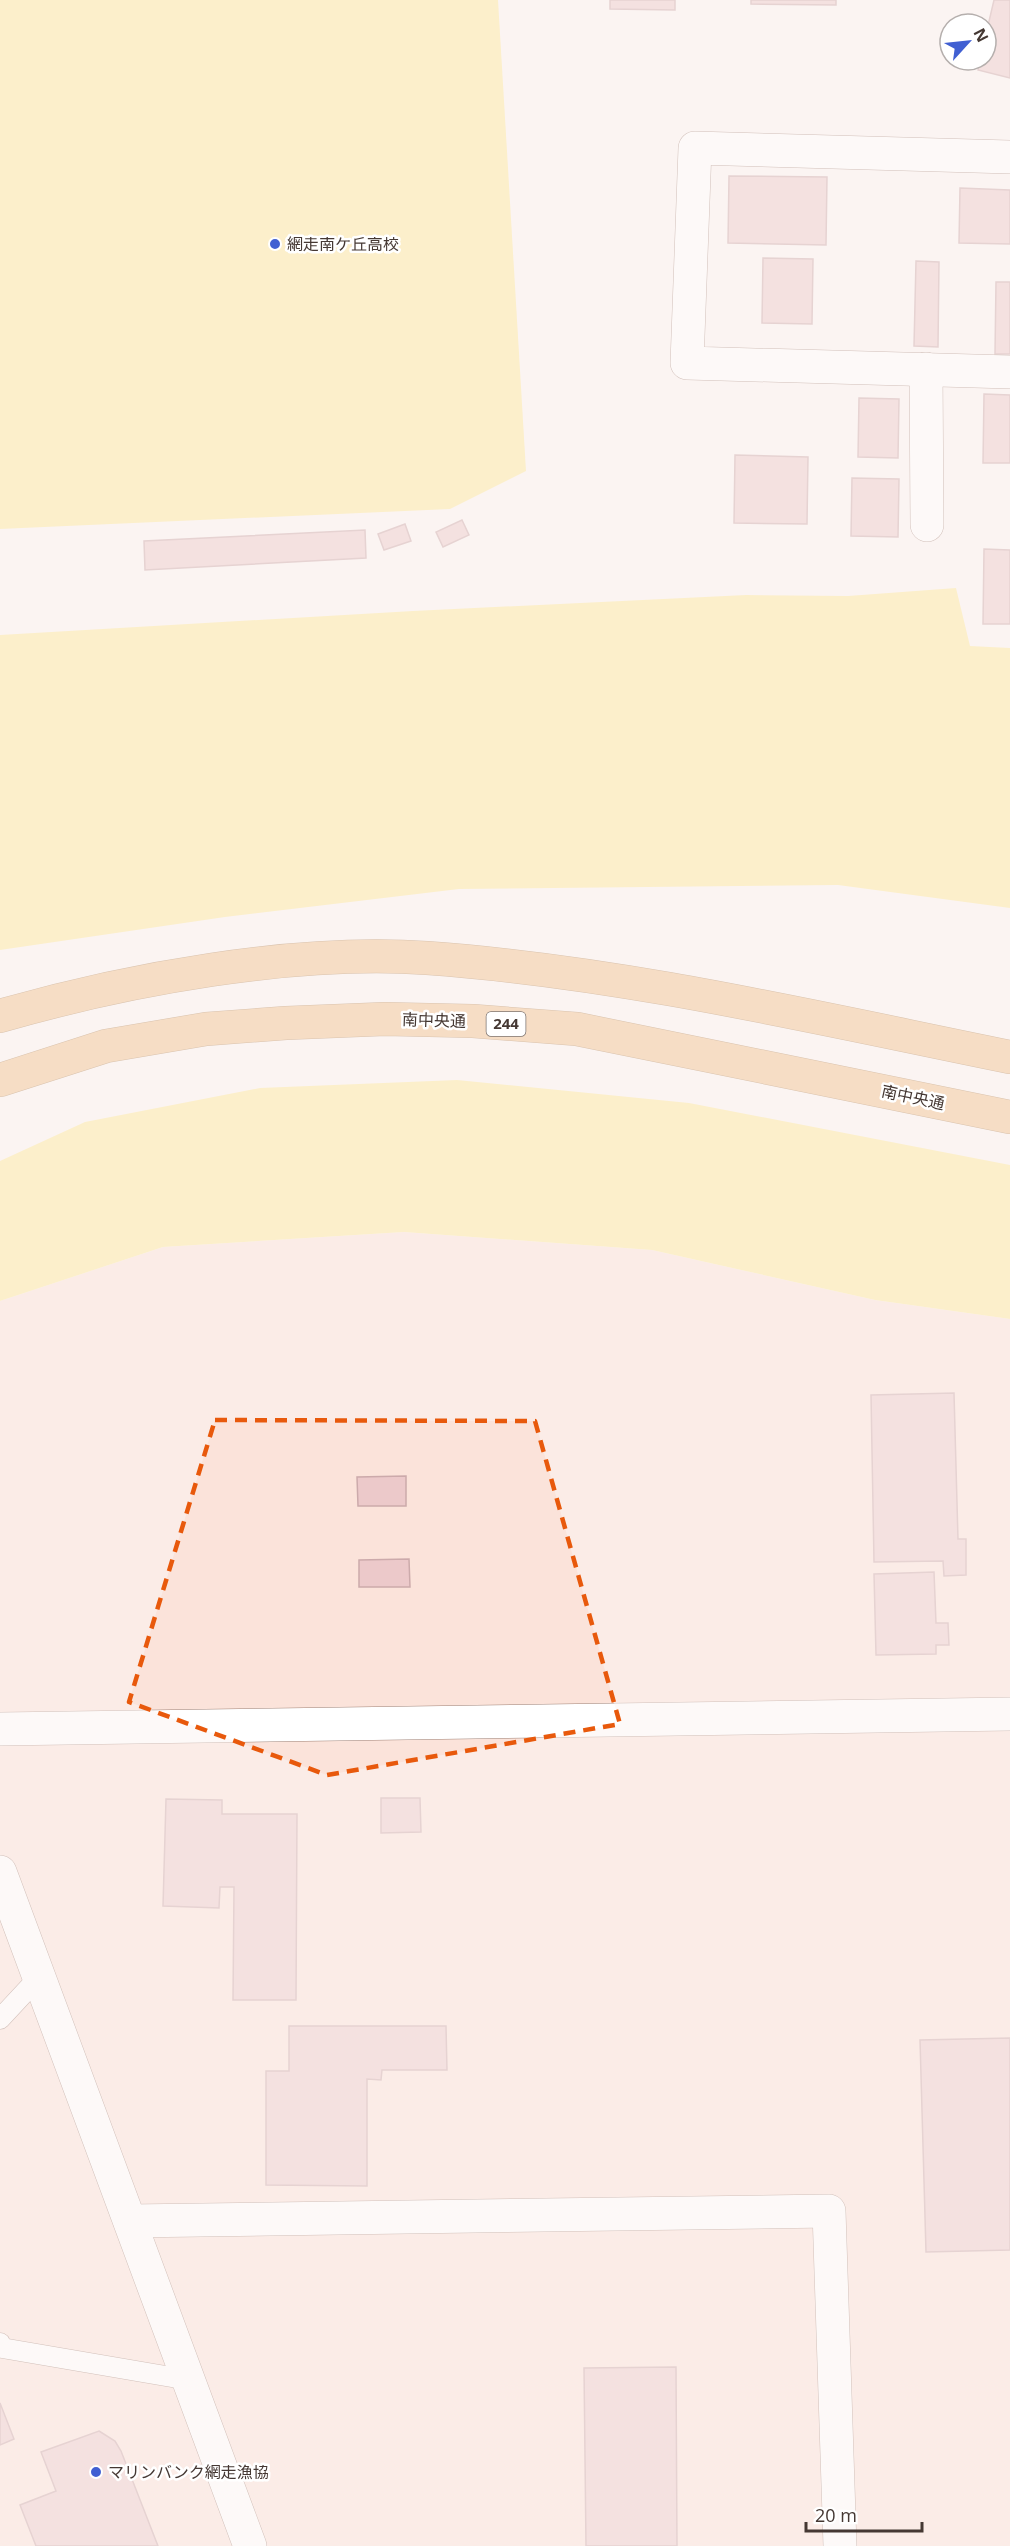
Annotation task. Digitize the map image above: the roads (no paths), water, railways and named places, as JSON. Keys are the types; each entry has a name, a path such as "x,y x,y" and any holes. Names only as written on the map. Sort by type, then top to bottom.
{"highway":[{"path":"0,1016 139,984 239,967 321,958 425,958 665,988 1010,1057"},
{"name":"南中央通","path":"0,1080 106,1046 206,1029 385,1019 473,1021 577,1029 1010,1117"}],"street":[{"path":"1010,157 694,148 687,363 1010,372"},
{"path":"926,369 927,525"},
{"path":"0,1729 1010,1714"},
{"path":"0,1872 250,2546"},
{"path":"130,2221 828,2211 840,2546"}],"lane":[{"path":"0,2019 39,1977"},
{"path":"0,2343 2,2348 189,2380"}],"place":[{"name":"網走南ケ丘高校","path":"275,244"},
{"name":"マリンバンク網走漁協","path":"96,2472"}]}
